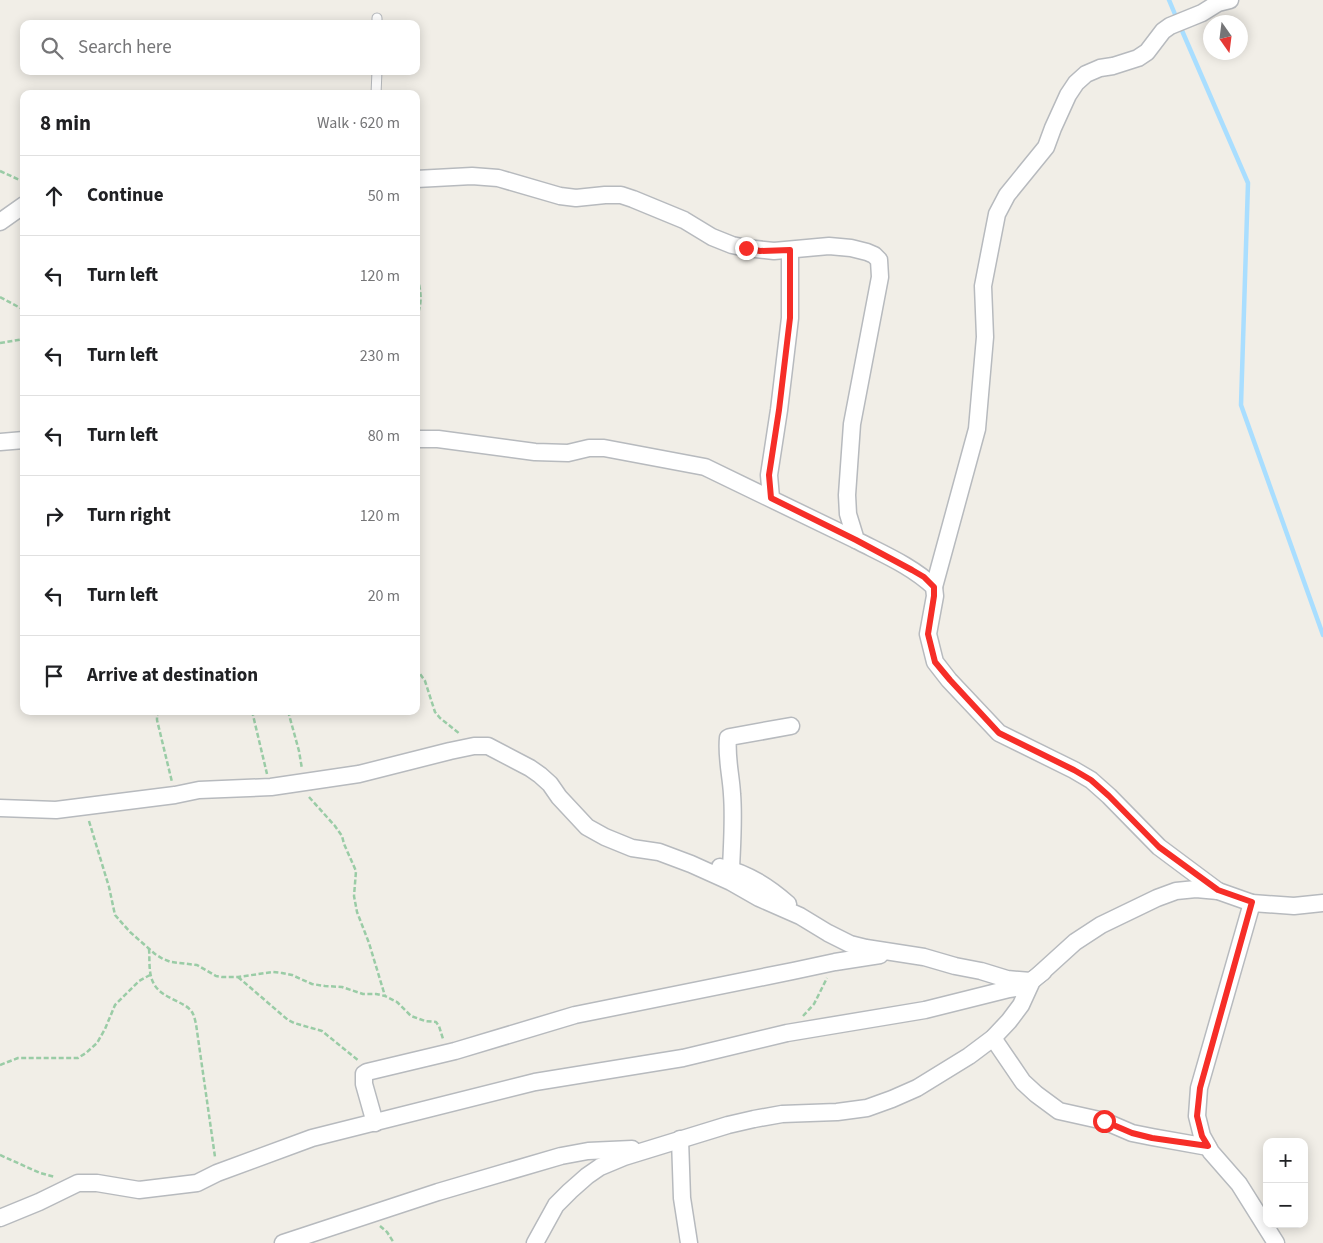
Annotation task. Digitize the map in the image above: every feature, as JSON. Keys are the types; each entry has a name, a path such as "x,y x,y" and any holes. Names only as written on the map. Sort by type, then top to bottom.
{"street":[{"path":"1230,0 1218,3 1202,13 1170,26 1138,58 1100,68 1086,74 1068,95 1046,147 1007,194 998,214 983,286 985,337 977,430 934,587 928,634 935,662 999,733 1091,780 1159,847 1218,890 1252,902 1294,906 1323,903"},
{"path":"420,180 481,176 498,178 560,196 576,198 605,195 621,196 684,220 712,237 732,245 760,251 829,246 851,248 874,255 878,260 880,277 852,424 847,495 848,514 856,540"},
{"path":"0,222 20,208"},
{"path":"771,498 769,475 790,318 790,250"},
{"path":"420,439 438,439 535,452 568,453 589,448 604,448 705,467 856,540 924,577 934,587"},
{"path":"0,442 20,440"},
{"path":"731,869 733,833 732,794 727,754 728,738 791,726"},
{"path":"0,808 56,810 175,795 199,790 271,787 359,774 450,751 474,746 488,746 540,775 587,827 632,848 659,852 691,864 800,916 850,944 924,957 1007,979 1030,981 1037,977"},
{"path":"691,864 731,869 750,878 776,894 800,916"},
{"path":"0,1218 78,1183 97,1183 139,1190 196,1183 217,1173 312,1138 535,1082 683,1058 787,1033 925,1010 1009,989 1024,988 1075,942 1101,925 1176,891 1196,889 1218,890"},
{"path":"1252,902 1200,1088 1197,1116 1202,1136 1211,1152 1240,1184 1276,1243"},
{"path":"375,1123 364,1084 364,1074 367,1072 455,1050 575,1015 835,962 895,953"},
{"path":"535,1243 556,1205 600,1166 728,1125 782,1114 837,1112 867,1108 917,1088 969,1056 993,1038 1021,1005 1037,977"},
{"path":"993,1038 1023,1082 1059,1111 1104,1121 1132,1133 1152,1138 1208,1146"},
{"path":"680,1139 682,1198 689,1243"},
{"path":"283,1243 438,1192 561,1156 588,1151 652,1148"}],"lane":[{"path":"376,90 377,75"}],"path":[{"path":"0,171 20,180"},
{"path":"420,288 422,297 420,308"},
{"path":"0,297 20,308"},
{"path":"0,344 20,340"},
{"path":"420,674 425,681 435,712 474,746"},
{"path":"157,715 175,795"},
{"path":"253,715 271,787"},
{"path":"289,715 299,751 300,783 342,836 356,871 354,896 357,912 369,943 385,996"},
{"path":"86,807 115,915 130,932 163,959 171,962 197,965 216,976 238,977 273,972 282,973 312,984 342,987 363,994 385,996 397,1002 411,1016 425,1021 436,1022 447,1045 455,1050"},
{"path":"149,949 150,975 154,984 160,992 192,1012 196,1024 217,1173"},
{"path":"787,1033 814,1004 835,962"},
{"path":"0,1065 18,1058 78,1058 97,1043 115,1005 139,981 150,975"},
{"path":"238,977 288,1020 322,1031 361,1062 367,1072"},
{"path":"0,1155 40,1173 78,1183"},
{"path":"367,1215 387,1232 394,1243"}],"waterway":[{"path":"1169,0 1177,19"},
{"path":"1180,26 1248,183 1241,405 1323,635"}],"route":[{"path":"746,248 760,251 790,250 790,318 769,475 771,498 856,540 924,577 934,587 928,634 935,662 999,733 1091,780 1159,847 1218,890 1252,902 1200,1088 1197,1116 1202,1136 1208,1146 1152,1138 1132,1133 1104,1121"}]}
